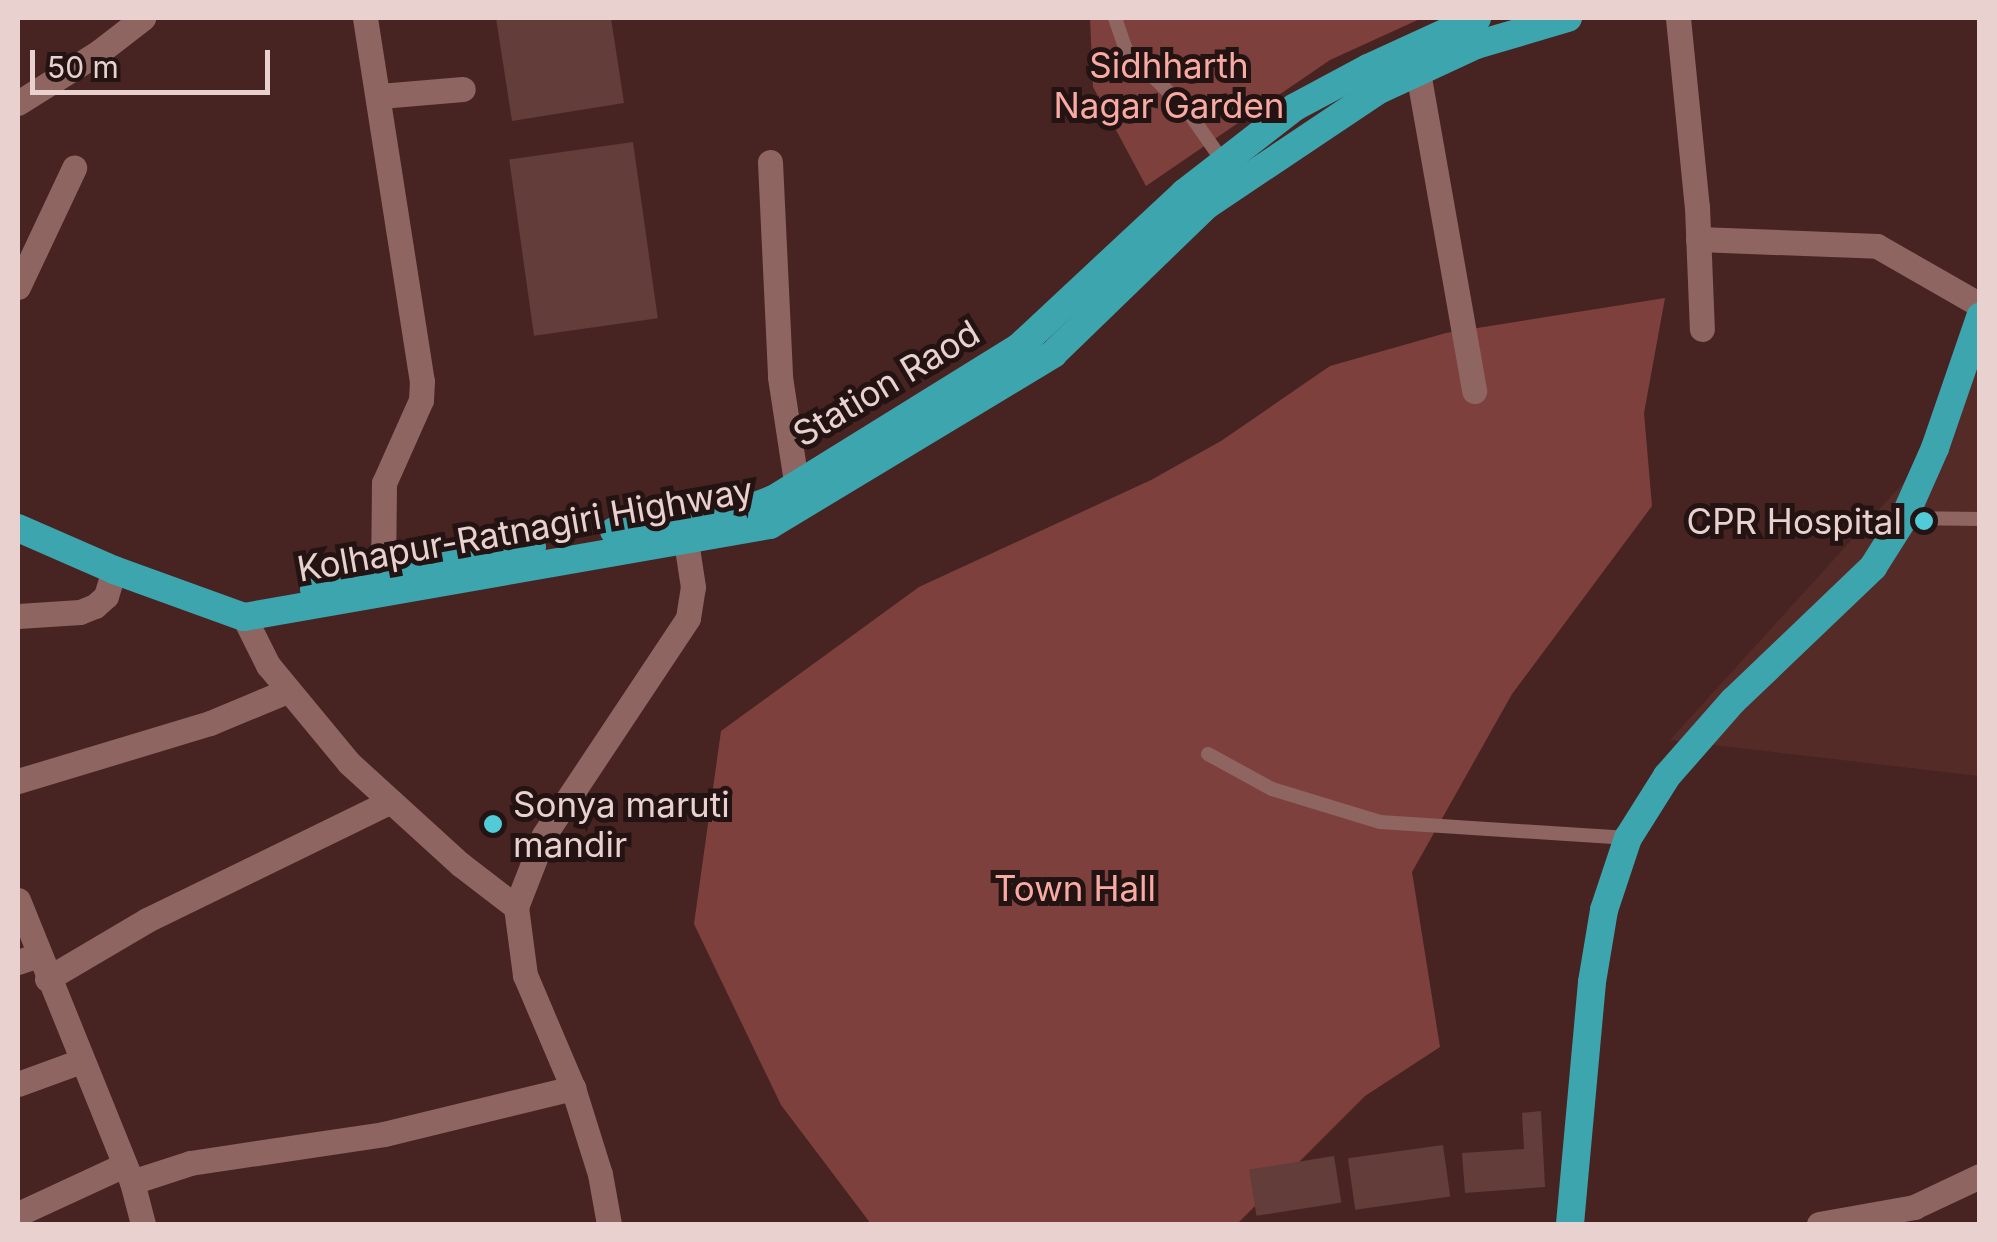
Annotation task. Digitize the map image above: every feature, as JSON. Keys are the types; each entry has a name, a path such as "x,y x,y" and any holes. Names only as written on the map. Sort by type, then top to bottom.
{"highway":[{"name":"Station Raod","path":"18,509 246,602 383,575 684,528 750,508 774,498 1019,347 1184,193 1295,107 1368,68 1478,18"},
{"name":"Kolhapur-Ratnagiri Highway","path":"18,528 114,570 244,617 374,598 630,546 684,528 770,525 1053,354 1207,205 1379,90 1476,45 1568,18"},
{"path":"1570,1224 1592,982 1604,910 1628,838 1667,776 1733,701 1873,567 1904,518 1935,448 1980,317"}],"street":[{"path":"18,103 99,52 143,18"},
{"path":"364,18 380,96 422,381 422,400 384,482 383,575"},
{"path":"1678,18 1698,238 1702,330"},
{"path":"1418,72 1474,391"},
{"path":"380,96 463,90"},
{"path":"770,162 780,377 796,481"},
{"path":"18,287 74,168"},
{"path":"1698,238 1877,246 1980,305"},
{"path":"609,1224 600,1174 574,1088 526,976 516,907 544,834 688,618 693,587 684,528"},
{"path":"18,616 80,612 96,606 106,596 114,570"},
{"path":"244,617 268,666 349,763 516,907"},
{"path":"18,781 210,723 287,691"},
{"path":"34,966 147,920 391,801"},
{"path":"18,900 34,966 80,1061 128,1174 144,1224"},
{"path":"18,1084 80,1061"},
{"path":"18,1214 128,1174 384,1134 574,1088"},
{"path":"1819,1224 1914,1207 1980,1176"}],"lane":[{"path":"1115,18 1126,50 1187,110 1224,162"},
{"path":"1904,518 1980,520"},
{"path":"1208,754 1272,789 1380,822 1628,838"}],"shaded area":[{"name":"CPR Hospital","path":"1979,323 1979,776 1670,740 1935,448"}],"green space":[{"name":"Sidhharth Nagar Garden","path":"1090,18 1422,18 1330,60 1146,186 1093,87"},
{"name":"Town Hall","path":"1665,298 1644,413 1652,506 1512,694 1412,872 1440,1047 1365,1096 1237,1224 871,1224 781,1105 694,924 721,731 919,587 1151,480 1221,441 1330,366 1446,333"}],"building":[{"path":"496,18 611,18 624,103 512,121"},
{"path":"633,142 658,318 534,336 509,159"},
{"path":"1541,1111 1545,1187 1465,1193 1462,1153 1524,1149 1522,1113"},
{"path":"1443,1145 1450,1196 1355,1210 1348,1158"},
{"path":"1334,1156 1341,1202 1256,1216 1249,1169"}],"place":[{"name":"CPR Hospital","path":"1924,521"},
{"name":"Sonya maruti mandir","path":"493,824"}]}
